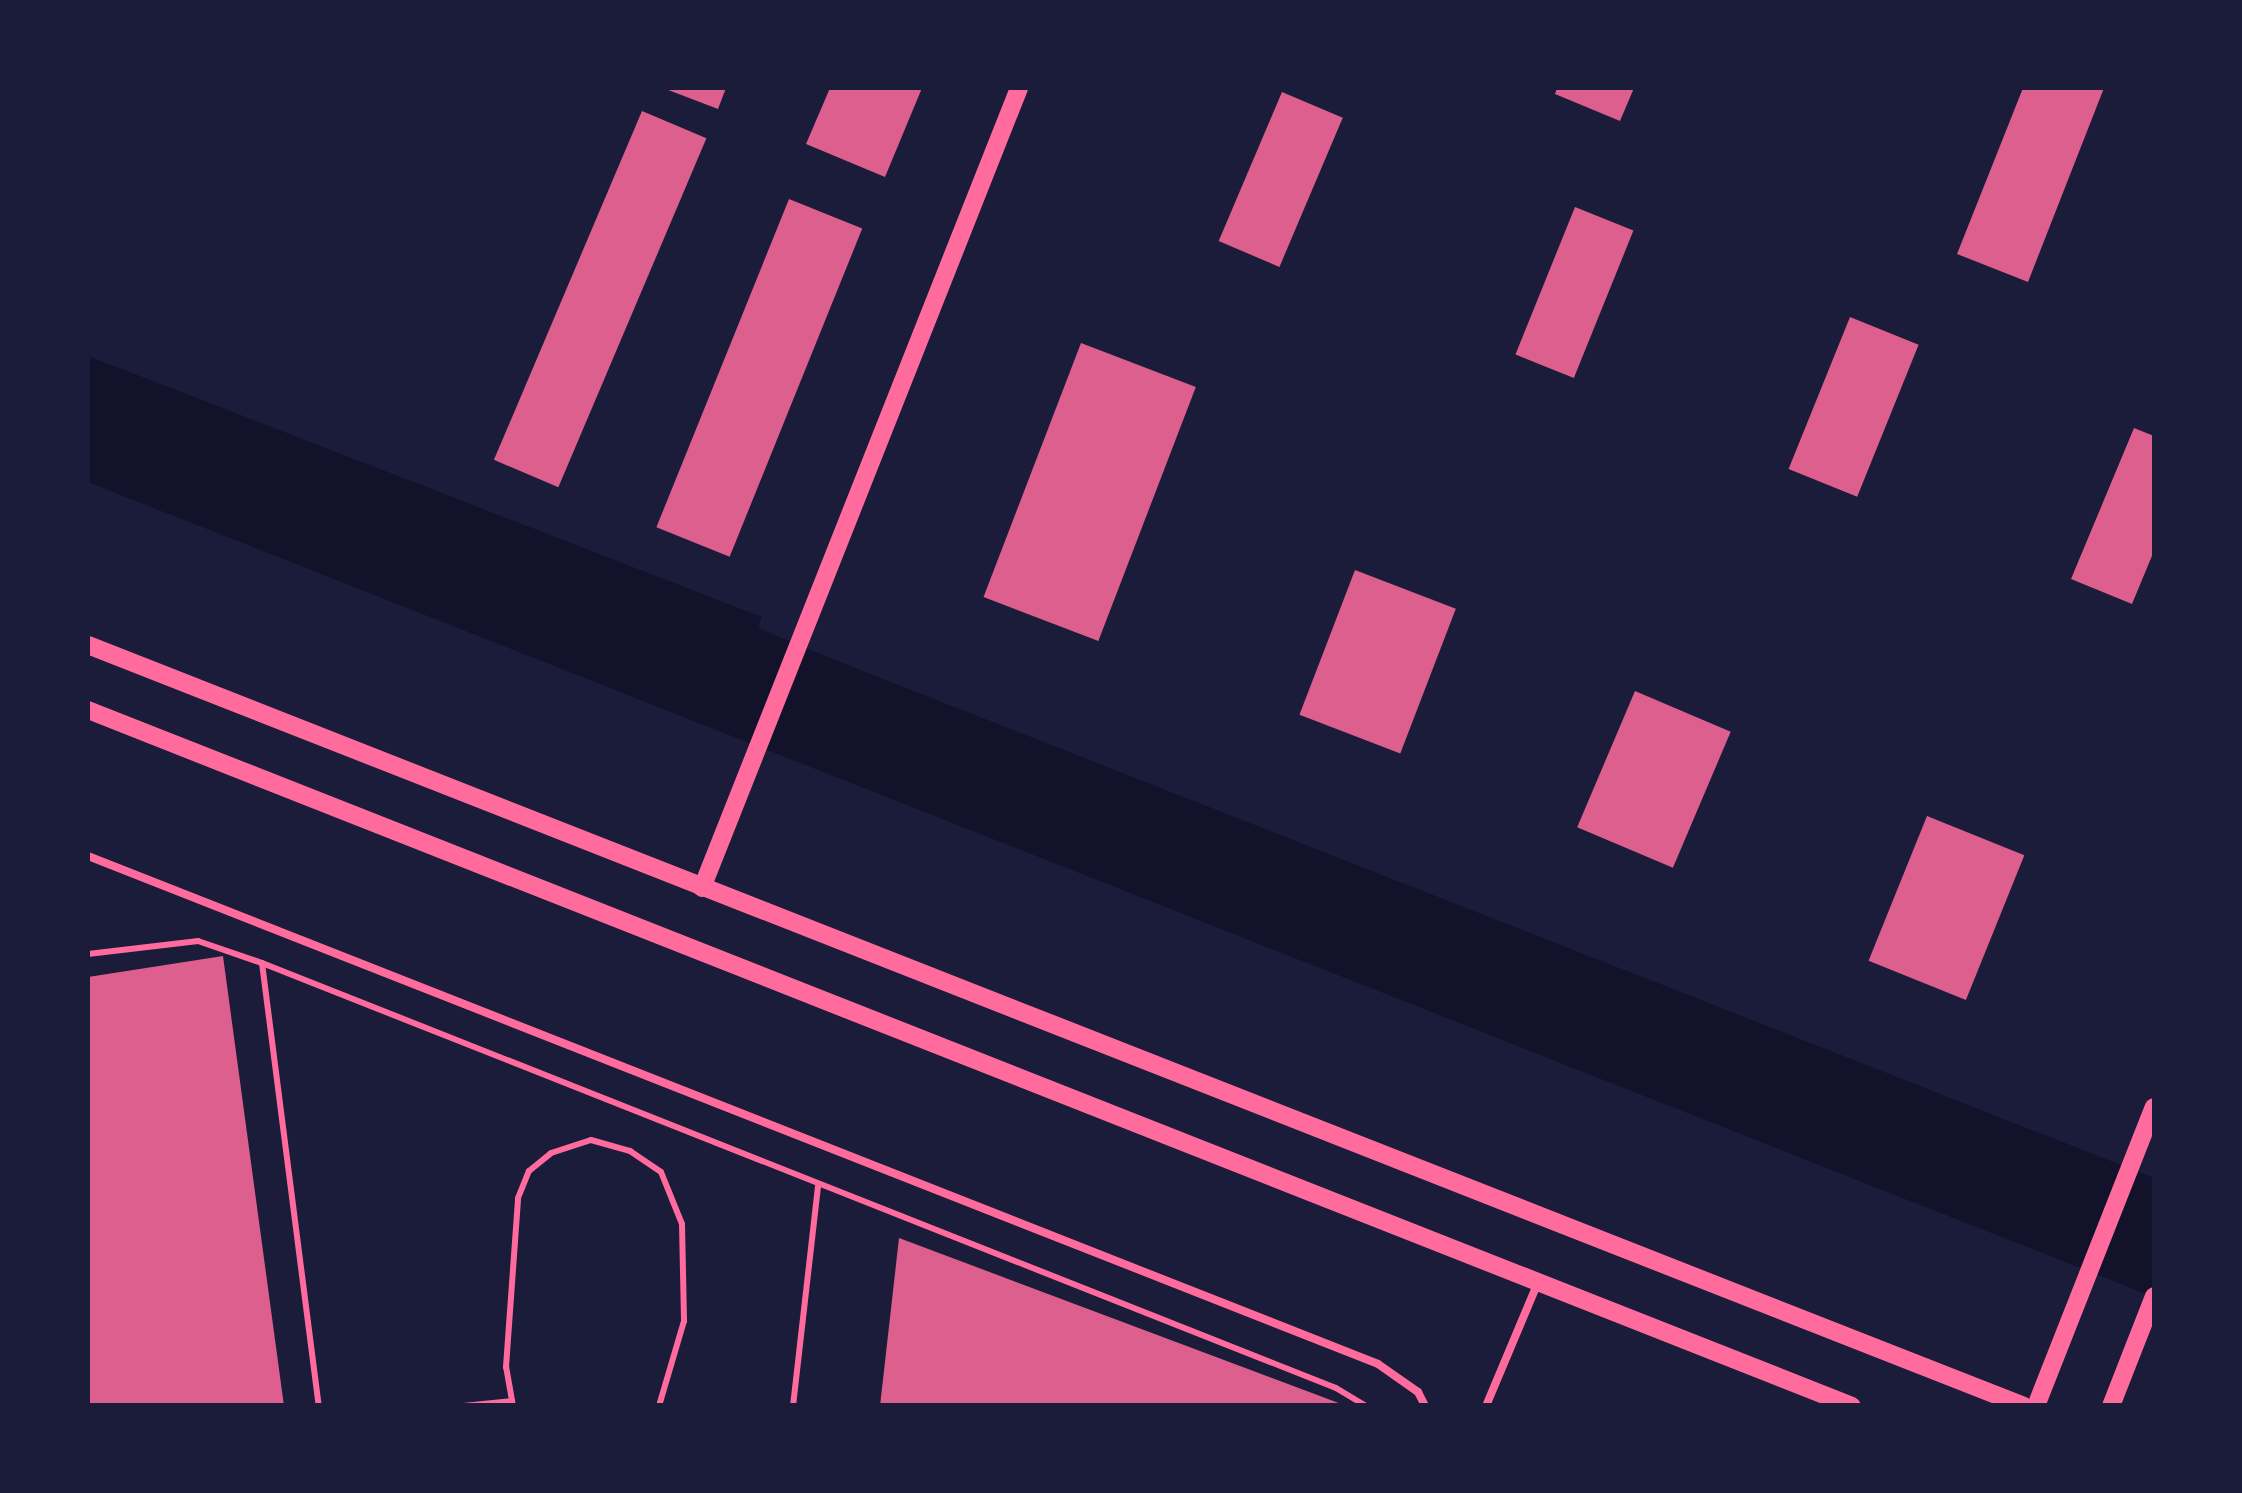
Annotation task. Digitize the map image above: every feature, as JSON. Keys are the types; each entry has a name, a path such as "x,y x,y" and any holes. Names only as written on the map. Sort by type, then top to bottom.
{"street":[{"path":"702,888 1019,88"},
{"path":"88,645 2024,1406"},
{"path":"88,710 1852,1406"},
{"path":"2036,1406 2154,1108"},
{"path":"2111,1406 2153,1298"}],"lane":[{"path":"88,856 1378,1364 1418,1392 1425,1406"},
{"path":"1486,1406 1538,1282"}],"path":[{"path":"88,954 198,941 262,963 1336,1388 1366,1406"},
{"path":"262,963 319,1406"},
{"path":"463,1406 512,1403 506,1367 518,1198 529,1170 551,1153 591,1140 630,1151 660,1172 682,1224 684,1321 660,1406"},
{"path":"793,1406 818,1186"}],"shaded area":[{"path":"88,356 762,617 758,628 845,664 2154,1178 2154,1297 88,482"}],"building":[{"path":"663,88 726,88 718,109"},
{"path":"830,88 922,88 885,177 806,144"},
{"path":"1557,88 1634,88 1620,121 1555,94"},
{"path":"2023,88 2104,88 2028,282 1957,254"},
{"path":"1282,92 1343,118 1279,267 1219,241"},
{"path":"642,111 706,138 558,487 494,460"},
{"path":"789,199 862,229 730,557 656,527"},
{"path":"1575,207 1633,231 1574,378 1515,354"},
{"path":"1850,317 1919,345 1857,497 1789,469"},
{"path":"1081,343 1196,387 1098,641 984,597"},
{"path":"2134,428 2154,436 2154,551 2132,604 2071,579"},
{"path":"1355,570 1456,609 1400,753 1299,715"},
{"path":"1635,691 1731,732 1673,868 1577,827"},
{"path":"1927,816 2024,855 1966,1000 1869,961"},
{"path":"223,956 284,1406 88,1406 88,977"},
{"path":"899,1238 1344,1405 1344,1406 880,1406"}]}
